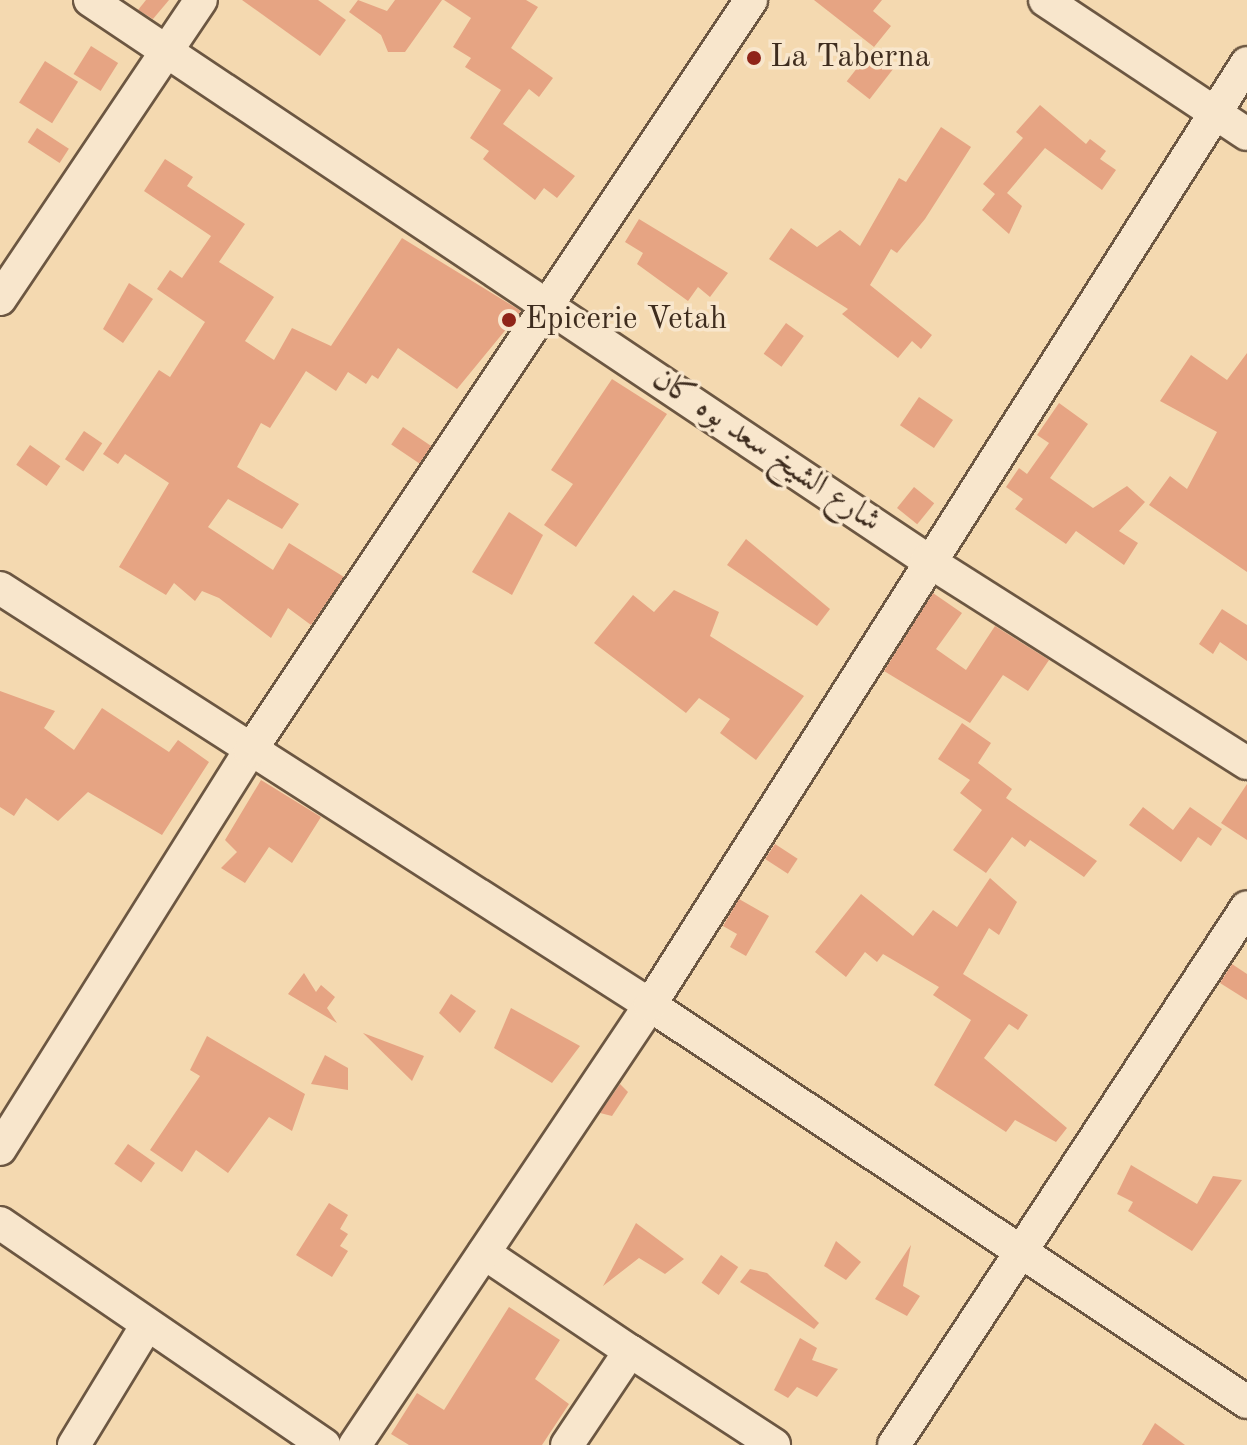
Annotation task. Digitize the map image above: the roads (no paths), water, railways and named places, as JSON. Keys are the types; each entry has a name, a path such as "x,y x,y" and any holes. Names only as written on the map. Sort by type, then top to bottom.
{"street":[{"name":"شارع الشيخ سعد بوه كان","path":"90,0 927,560 1247,763"},
{"path":"0,299 201,0"},
{"path":"0,1149 250,751 751,0"},
{"path":"1045,0 1247,134"},
{"path":"355,1445 650,1005 927,560 1247,63"},
{"path":"0,588 650,1005 1017,1252 1247,1402"},
{"path":"894,1445 1017,1252 1247,907"},
{"path":"0,1223 324,1445"},
{"path":"484,1253 774,1445"},
{"path":"74,1445 147,1325"},
{"path":"567,1445 630,1351"}],"place":[{"name":"La Taberna","path":"754,58"},
{"name":"Epicerie Vetah","path":"509,320"}]}
